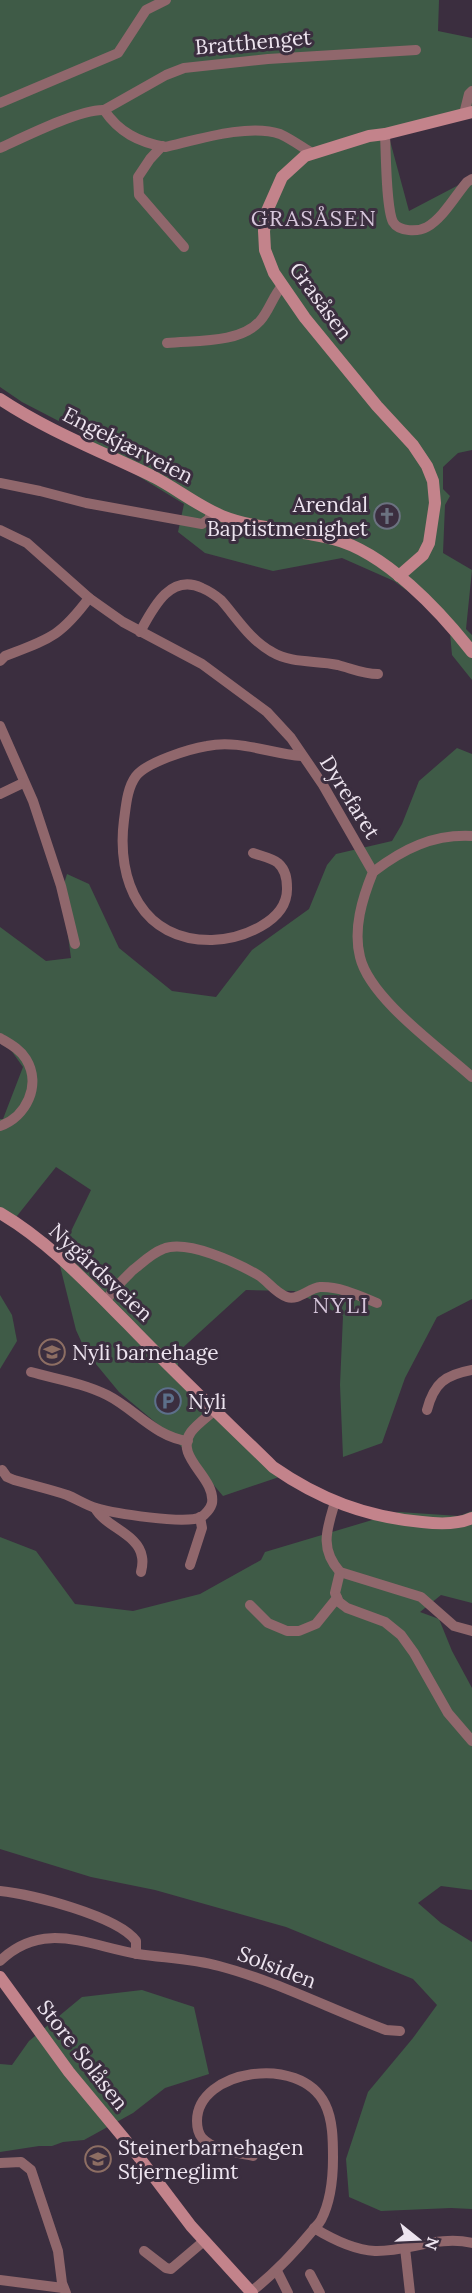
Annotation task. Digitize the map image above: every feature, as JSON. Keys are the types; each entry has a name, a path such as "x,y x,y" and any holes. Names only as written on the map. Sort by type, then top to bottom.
{"street":[{"path":"0,103 118,52 146,10 166,0"},
{"name":"Bratthenget","path":"0,148 63,121 96,110 104,110 166,75 184,68 268,59 416,50"},
{"path":"468,113 469,94 472,91"},
{"path":"104,110 121,130 137,139 162,146 239,132 263,131 280,134 312,153"},
{"name":"Grasåsen","path":"399,576 423,555 429,543 435,503 433,481 427,466 413,445 377,406 305,318 282,286 274,273 266,250 264,231 267,211 282,177 298,161 312,153 369,136 468,113"},
{"path":"385,134 389,201 394,223 397,226 418,230 427,227 472,179"},
{"path":"162,146 138,177 139,195 184,247"},
{"path":"167,343 224,338 248,332 261,320 282,286"},
{"name":"Engekjærveien","path":"0,399 83,444 156,478 212,511 242,522 344,542 358,548 399,576 426,599 472,652"},
{"path":"1,480 86,504 202,524 209,519 212,511"},
{"name":"Dyrefaret","path":"0,530 27,543 45,556 89,598 140,632 202,664 247,696 291,738 323,785 373,872 359,915 357,941 360,960 368,975 395,1010 472,1077"},
{"path":"140,632 166,592 177,585 194,584 219,598 256,641 272,652 289,659 338,665 366,674 378,674"},
{"path":"0,661 5,656 47,640 61,632 89,598"},
{"name":"Engekjærveien","path":"457,633 472,643"},
{"path":"0,726 23,783 33,801 61,886 75,944"},
{"path":"253,853 278,863 287,878 288,896 283,908 270,922 256,929 220,940 178,935 162,927 144,912 133,897 126,879 122,834 127,800 136,776 164,760 208,746 232,744 302,756"},
{"path":"0,794 23,783"},
{"path":"373,872 392,858 424,841 455,835 472,836"},
{"path":"0,1038 16,1048 27,1060 32,1081 27,1107 17,1118 0,1126"},
{"name":"Nygårdsveien","path":"0,1213 22,1225 106,1301 273,1467 335,1502 368,1514 438,1524 472,1518"},
{"path":"106,1301 131,1272 150,1256 164,1248 175,1247 195,1249 235,1263 261,1277 275,1291 288,1298 296,1298 313,1288 323,1287 346,1291 377,1303"},
{"path":"427,1410 434,1388 440,1382 460,1372 472,1370"},
{"path":"31,1372 90,1388 110,1396 168,1436 188,1441"},
{"path":"2,1470 7,1477 14,1480 70,1496 95,1508 165,1519 185,1520 200,1517 212,1503 211,1493 187,1448 191,1432 215,1410"},
{"path":"335,1502 326,1533 327,1551 340,1572 421,1598 454,1626 472,1631"},
{"path":"95,1508 99,1516 138,1547 142,1557 141,1572"},
{"path":"190,1564 200,1539 202,1528 200,1517"},
{"path":"340,1572 335,1593 337,1599 347,1608 385,1622 401,1635 414,1653 448,1713 472,1741"},
{"path":"250,1605 268,1623 287,1631 299,1631 316,1624 337,1599"},
{"path":"0,1891 38,1898 119,1925 136,1941 136,1954"},
{"name":"Solsiden","path":"0,1961 23,1945 39,1940 59,1937 78,1938 136,1954 218,1966 246,1974 386,2030 400,2031"},
{"name":"Store Solåsen","path":"0,1977 69,2072 204,2241 252,2292"},
{"path":"252,2292 277,2271 320,2222 329,2201 333,2176 333,2144 329,2116 316,2090 305,2081 291,2076 263,2073 234,2079 209,2094 197,2113 197,2127 200,2136 219,2148 253,2156"},
{"path":"0,2163 21,2162 31,2170 58,2251 65,2290 0,2280"},
{"path":"314,2228 348,2246 374,2251 405,2248 431,2241 453,2240 472,2243"},
{"path":"144,2251 171,2270 204,2241"},
{"path":"405,2248 410,2293"},
{"path":"277,2271 288,2293"},
{"path":"310,2274 320,2293"}],"green space":[{"path":"0,0 439,0 438,31 472,38 472,116 389,137 409,211 472,178 472,450 458,453 443,467 443,489 450,496 445,505 443,553 472,570 466,629 472,635 472,680 452,655 449,622 394,581 342,558 273,571 205,553 178,532 184,504 125,468 76,430 22,402 0,387"},
{"path":"457,748 472,754 472,1299 437,1317 405,1378 382,1443 343,1457 340,1385 343,1316 294,1291 246,1290 178,1352 178,1370 285,1475 223,1496 173,1437 119,1392 86,1352 76,1330 58,1258 91,1190 56,1167 13,1221 0,1216 0,1119 3,1119 23,1067 0,1035 0,927 46,961 71,958 62,890 67,874 89,884 119,948 172,991 216,997 252,950 309,909 327,865 336,854 392,841 402,824 419,781"},
{"path":"0,1295 12,1315 17,1341 0,1369"},
{"path":"472,1511 472,1603 441,1595 420,1612 439,1619 452,1651 472,1688 472,1890 441,1886 418,1903 441,1923 472,1942 472,2209 381,2211 349,2197 346,2159 368,2092 437,2005 413,1979 286,1927 155,1890 91,1877 0,1849 0,1537 36,1551 75,1604 133,1611 200,1594 261,1560 265,1552 399,1512 459,1516"},
{"path":"142,1990 194,2007 209,2074 165,2088 133,2113 84,2140 0,2152 0,2064 12,2065 29,2041 82,1997"}],"place":[{"name":"Arendal Baptistmenighet","path":"387,516"},
{"name":"Nyli barnehage","path":"52,1352"},
{"name":"Nyli","path":"168,1401"},
{"name":"Steinerbarnehagen Stjerneglimt","path":"98,2159"}],"district":[{"name":"GRASÅSEN","path":"314,218"},
{"name":"NYLI","path":"341,1305"}]}
